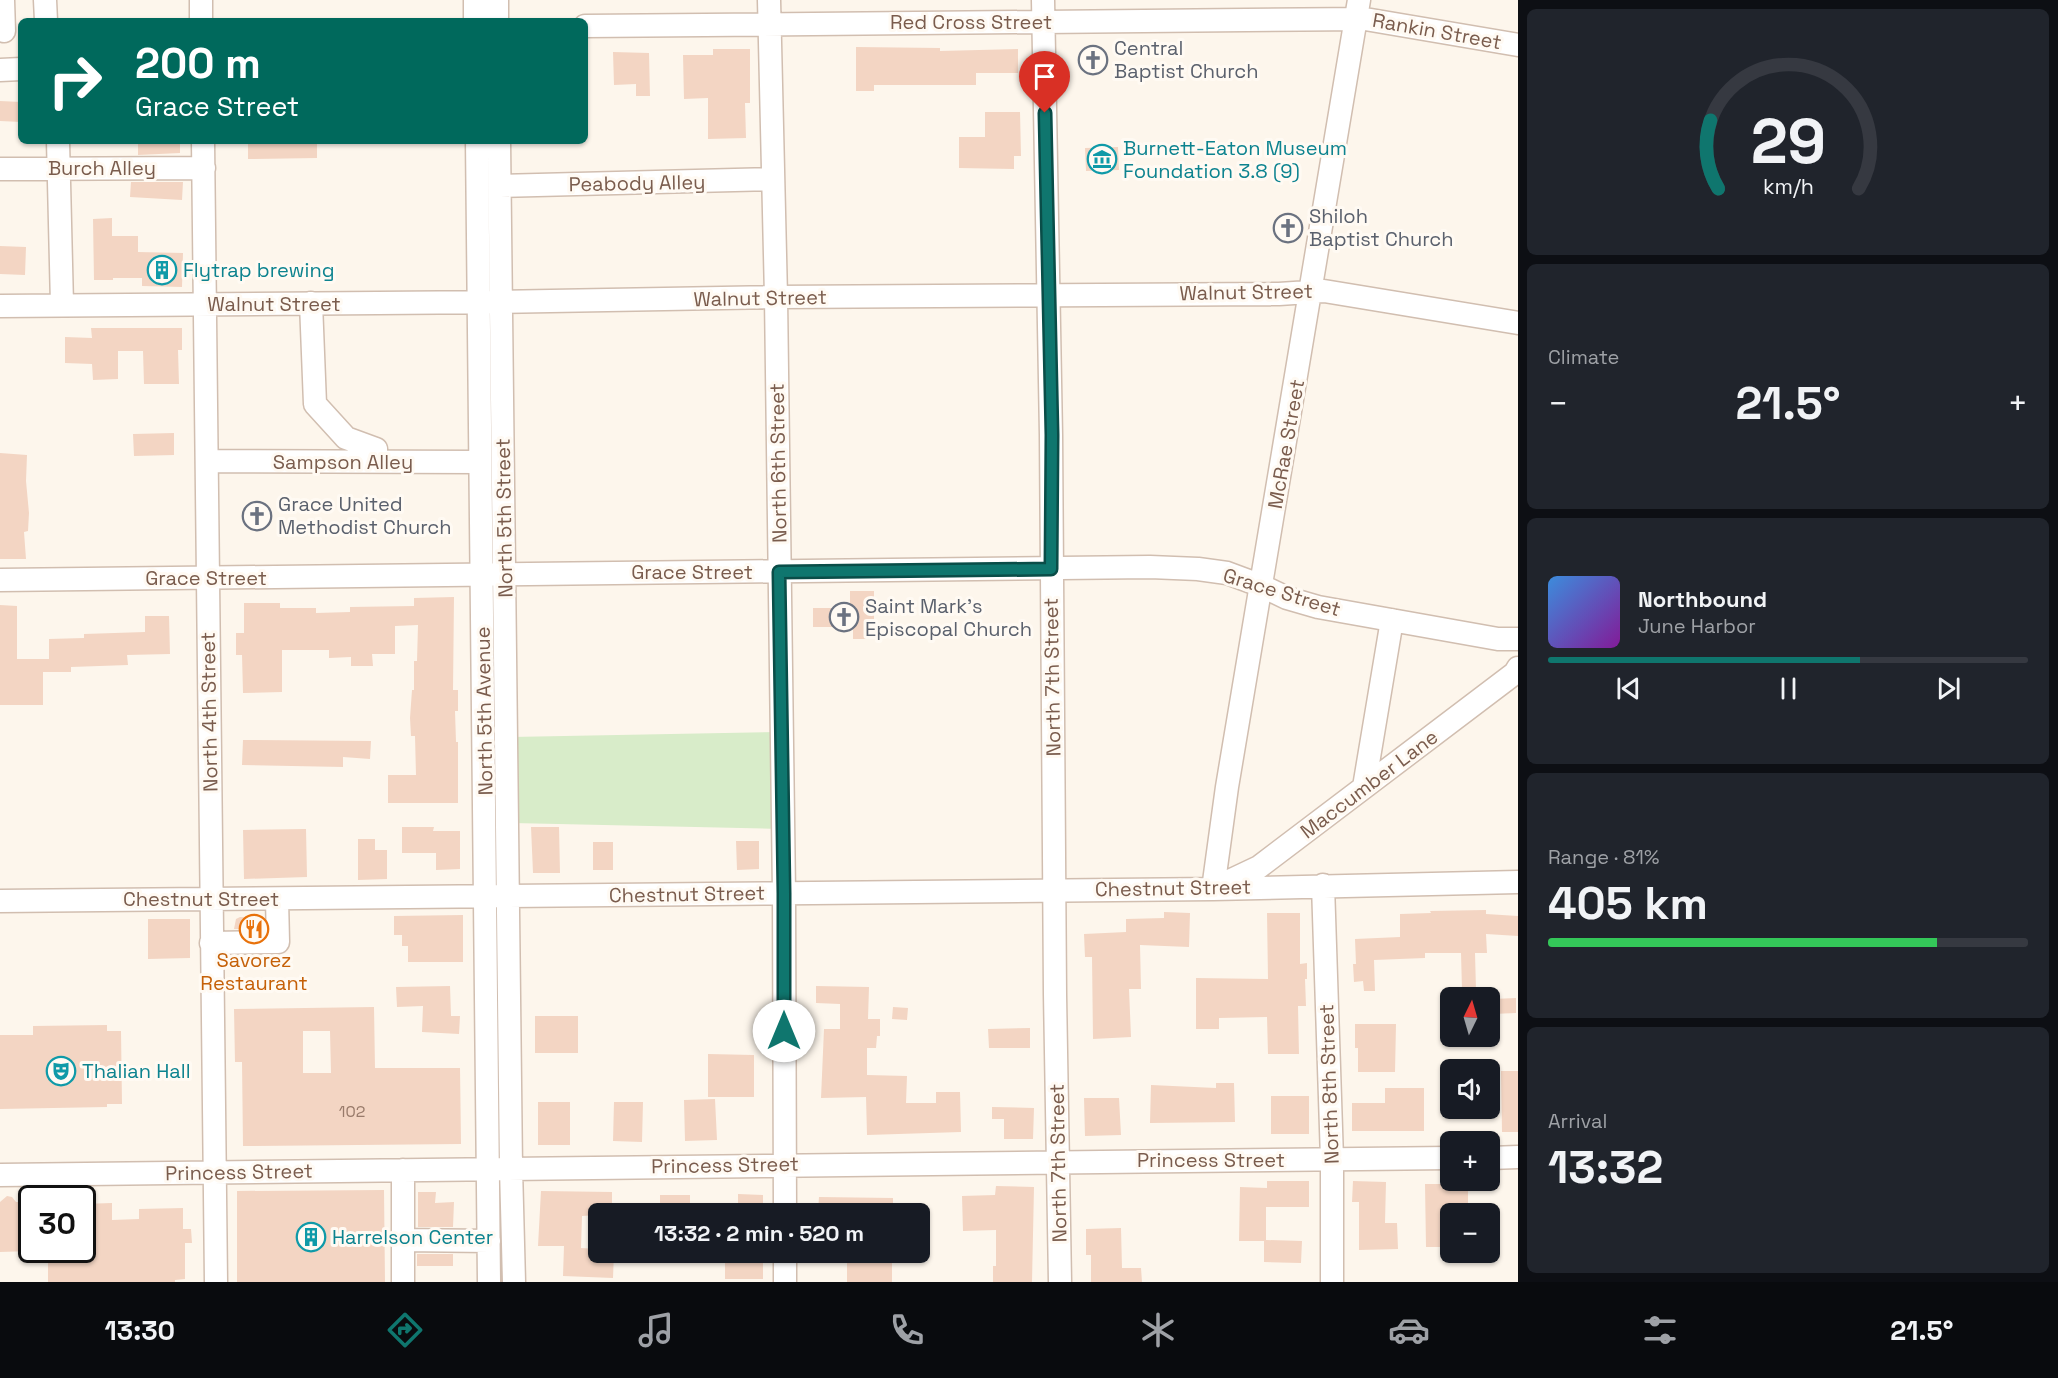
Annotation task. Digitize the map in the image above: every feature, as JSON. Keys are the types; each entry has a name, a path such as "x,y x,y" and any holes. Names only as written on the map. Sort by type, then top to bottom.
{"street":[{"path":"3,0 8,31"},
{"path":"45,0 46,18"},
{"path":"201,0 201,18"},
{"path":"475,0 475,18"},
{"path":"497,0 497,18"},
{"name":"North 6th Street","path":"770,0 784,893 785,1203"},
{"path":"1328,0 1335,9 1358,9"},
{"name":"Red Cross Street","path":"588,26 770,23 1043,11 1358,9"},
{"name":"Rankin Street","path":"1358,9 1518,45"},
{"name":"McRae Street","path":"1213,889 1227,787 1358,9"},
{"name":"North 7th Street","path":"1043,11 1052,435 1055,994 1060,1282"},
{"path":"0,70 18,69"},
{"path":"58,144 62,305"},
{"name":"North 4th Street","path":"203,144 216,1282"},
{"path":"477,144 490,302 480,462 494,573"},
{"name":"North 5th Street","path":"497,896 490,302 500,186 499,144"},
{"name":"Burch Alley","path":"0,169 204,168"},
{"name":"Peabody Alley","path":"500,186 773,179"},
{"name":"Walnut Street","path":"0,306 1279,294 1324,291 1403,302 1518,323"},
{"path":"311,303 315,404 346,438 376,448"},
{"name":"Sampson Alley","path":"207,461 480,462"},
{"name":"Grace Street","path":"0,580 1150,567 1227,573 1287,598 1318,607 1498,639 1518,639"},
{"path":"1364,787 1392,620"},
{"name":"Maccumber Lane","path":"1213,889 1259,867 1515,673 1518,668"},
{"name":"Chestnut Street","path":"0,901 1213,889 1518,882"},
{"name":"North 8th Street","path":"1323,885 1332,1159 1332,1282"},
{"path":"497,896 500,1168 514,1282"},
{"path":"211,943 278,942 277,899"},
{"path":"1500,1158 1518,1157"},
{"name":"Princess Street","path":"0,1175 1440,1158"},
{"path":"489,1282 489,1241 500,1168"},
{"path":"403,1170 404,1282"},
{"path":"404,1240 489,1241"},
{"path":"785,1263 785,1282"}],"green space":[{"path":"779,732 781,829 512,823 511,737"}],"building":[{"path":"856,47 940,48 940,51 1018,49 1018,73 976,73 976,85 874,85 874,91 856,91"},
{"path":"713,49 750,49 750,103 745,103 746,138 708,139 708,98 684,99 683,55 713,55"},
{"path":"613,52 649,53 650,96 636,96 636,84 614,85"},
{"path":"0,101 18,102 18,122 0,121"},
{"path":"985,112 1020,112 1021,156 1014,156 1014,169 959,168 959,137 985,137"},
{"path":"138,144 180,144 180,153 138,155"},
{"path":"248,144 317,144 317,158 248,159"},
{"name":"Burnett-Eaton Museum Foundation 3.8 (9)","path":"1118,147 1119,170 1086,171 1085,148"},
{"path":"131,182 183,182 182,200 130,197"},
{"path":"112,218 112,236 138,236 138,252 183,253 182,287 142,286 142,278 94,280 93,219"},
{"path":"0,246 26,247 25,275 0,274"},
{"path":"91,328 182,328 182,350 178,350 179,384 144,384 143,351 118,351 118,379 93,380 92,364 65,363 65,337 92,338"},
{"path":"174,433 174,455 134,456 133,434"},
{"path":"0,453 27,455 26,481 29,513 28,531 24,532 26,559 0,559"},
{"name":"Saint Mark's Episcopal Church","path":"850,591 874,591 874,639 853,639 853,627 813,627 813,608 850,608"},
{"path":"454,597 453,690 458,690 458,711 455,711 456,742 458,742 458,803 388,803 388,775 416,775 415,736 411,736 410,718 412,690 414,690 414,661 417,661 418,625 395,626 395,654 372,654 373,666 351,666 351,657 329,658 329,650 282,650 282,692 243,693 242,655 236,655 236,633 244,633 244,603 280,603 280,608 316,608 316,613 350,612 350,607 414,606 414,598"},
{"path":"0,605 17,606 17,659 49,659 49,639 84,638 84,634 145,632 145,616 169,616 170,654 127,655 128,665 71,667 71,672 43,672 43,705 0,705"},
{"path":"243,740 371,741 370,759 343,757 343,767 242,765"},
{"path":"402,827 434,827 433,831 460,831 460,869 436,870 436,853 402,853"},
{"path":"531,827 559,827 560,873 533,873"},
{"path":"306,829 307,877 244,879 243,830"},
{"path":"358,839 375,839 375,850 387,850 387,879 358,880"},
{"path":"736,841 759,841 759,869 737,870"},
{"path":"593,842 613,842 613,870 593,870"},
{"path":"1486,910 1486,914 1518,916 1518,936 1486,934 1487,953 1475,953 1476,987 1462,987 1461,953 1425,953 1425,958 1374,960 1375,991 1364,991 1363,981 1354,982 1355,939 1400,937 1400,914 1431,913 1430,911"},
{"path":"1164,912 1190,913 1189,947 1140,945 1141,989 1129,989 1131,1037 1093,1039 1092,957 1085,957 1084,934 1126,932 1126,919 1164,918"},
{"path":"1267,913 1300,913 1300,964 1307,963 1307,979 1305,979 1306,1006 1298,1006 1299,1054 1268,1054 1267,1017 1219,1018 1219,1029 1196,1029 1196,978 1268,979"},
{"path":"463,915 463,962 408,962 408,946 402,946 402,935 394,935 394,916"},
{"path":"240,917 264,918 264,929 234,929 236,919"},
{"path":"148,919 190,919 190,958 148,959"},
{"path":"450,986 451,1016 460,1016 459,1034 422,1032 423,1006 397,1007 396,987"},
{"path":"816,986 869,987 868,1019 880,1019 880,1036 877,1036 876,1048 867,1048 867,1075 907,1076 906,1103 936,1103 936,1092 960,1092 961,1132 867,1135 866,1097 821,1098 824,1029 840,1029 840,1004 816,1003"},
{"path":"1516,998 1516,1013 1500,1014 1500,999"},
{"path":"374,1007 375,1068 460,1068 461,1144 243,1146 242,1062 235,1062 234,1009","holes":["303,1031 330,1031 331,1073 303,1073"]},
{"path":"893,1007 908,1008 907,1020 892,1019"},
{"path":"535,1016 578,1016 578,1053 535,1053"},
{"path":"1355,1024 1396,1024 1395,1072 1358,1072"},
{"name":"Thalian Hall","path":"107,1025 107,1031 121,1031 122,1104 107,1104 107,1107 0,1109 0,1035 33,1035 33,1026"},
{"path":"1030,1028 1030,1048 989,1048 988,1029"},
{"path":"708,1054 754,1055 754,1097 708,1097"},
{"path":"1501,1071 1518,1071 1518,1132 1502,1132"},
{"path":"1216,1083 1234,1083 1235,1122 1150,1123 1151,1085 1216,1088"},
{"path":"1385,1088 1424,1088 1424,1131 1352,1131 1352,1103 1385,1103"},
{"path":"1271,1096 1309,1096 1309,1134 1271,1134"},
{"path":"1084,1098 1119,1098 1121,1135 1085,1136"},
{"path":"715,1099 717,1140 685,1141 684,1100"},
{"path":"538,1102 570,1102 570,1145 538,1145"},
{"path":"614,1102 643,1102 642,1142 613,1141"},
{"path":"992,1107 1034,1108 1033,1139 1004,1139 1004,1119 992,1119"},
{"path":"1267,1181 1309,1181 1309,1207 1266,1207 1266,1240 1302,1241 1301,1263 1264,1262 1264,1241 1239,1241 1240,1187 1267,1188"},
{"path":"1353,1181 1386,1182 1385,1223 1397,1223 1398,1249 1359,1250 1359,1202 1352,1202"},
{"path":"1425,1184 1440,1184 1440,1191 1468,1191 1468,1203 1440,1203 1440,1247 1426,1247"},
{"path":"996,1186 1034,1187 1032,1282 993,1282 993,1266 996,1266 996,1230 963,1231 962,1196 995,1195"},
{"name":"Harrelson Center","path":"384,1190 385,1282 237,1282 237,1191"},
{"path":"541,1191 612,1192 612,1203 588,1203 588,1216 582,1216 581,1248 588,1248 588,1263 614,1263 613,1278 563,1276 564,1246 538,1246"},
{"path":"418,1192 436,1192 435,1203 454,1202 453,1227 418,1227"},
{"path":"738,1194 763,1195 763,1203 738,1203"},
{"path":"660,1195 690,1195 690,1203 660,1203"},
{"path":"7,1196 18,1202 18,1251 0,1252 0,1202"},
{"path":"819,1197 893,1198 893,1203 819,1203"},
{"path":"112,1203 112,1220 139,1219 139,1209 183,1208 183,1229 191,1229 192,1243 185,1243 185,1279 175,1280 175,1282 48,1282 48,1263 96,1263 96,1204"},
{"path":"1121,1228 1122,1268 1141,1268 1142,1282 1091,1282 1091,1255 1086,1255 1086,1229"},
{"path":"417,1254 453,1254 453,1266 417,1266"},
{"path":"725,1263 763,1263 763,1279 725,1279"},
{"path":"847,1263 892,1263 892,1282 847,1282"}],"place":[{"name":"Central Baptist Church","path":"1093,60"},
{"name":"Burnett-Eaton Museum Foundation 3.8 (9)","path":"1102,159"},
{"name":"Shiloh Baptist Church","path":"1288,228"},
{"name":"Flytrap brewing","path":"162,270"},
{"name":"Grace United Methodist Church","path":"257,516"},
{"name":"Saint Mark's Episcopal Church","path":"844,617"},
{"name":"Savorez Restaurant","path":"254,929"},
{"name":"Thalian Hall","path":"61,1071"},
{"name":"Harrelson Center","path":"311,1237"}],"route":[{"path":"784,1031 779,572 1051,569 1052,435 1045,113"}]}
